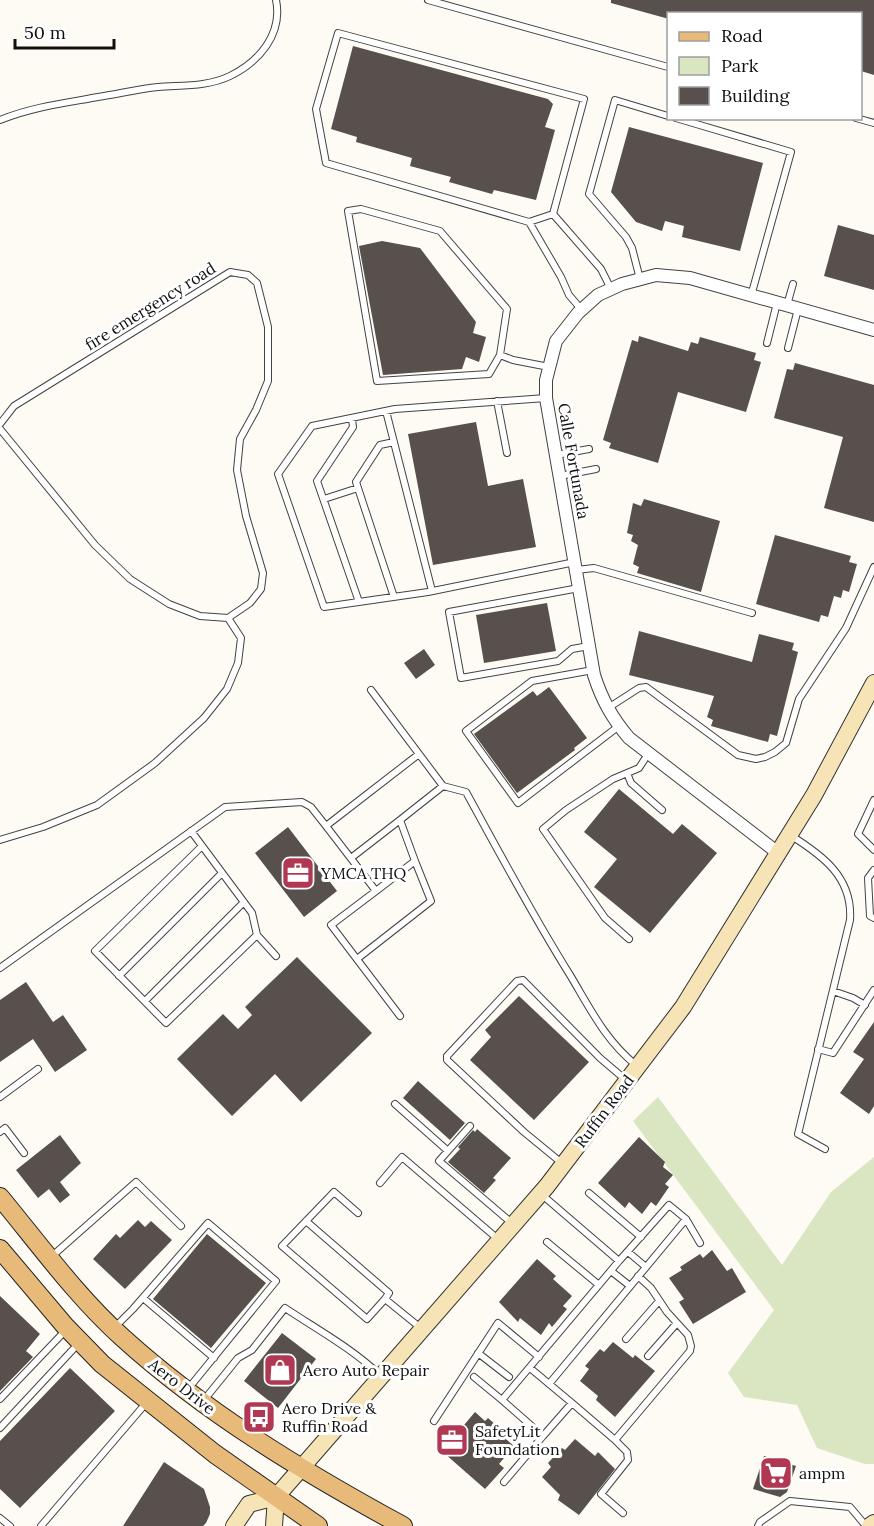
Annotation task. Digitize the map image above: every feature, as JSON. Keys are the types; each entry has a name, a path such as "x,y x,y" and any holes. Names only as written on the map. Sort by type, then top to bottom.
{"main road":[{"name":"Ruffin Road","path":"276,1497 540,1193 683,1007 814,795 874,683"},
{"name":"Aero Drive","path":"0,1197 92,1307 113,1328 186,1390 230,1424 404,1526"},
{"name":"Aero Drive","path":"2,1254 74,1336 102,1364 215,1454 318,1526"},
{"path":"234,1526 249,1503 276,1497 274,1526"},
{"path":"868,1526 874,1523"}],"street":[{"name":"Calle Fortunada","path":"778,853 629,738 601,696 589,646 575,566 546,398 546,380 556,341 581,309 598,295 611,289 656,275 690,278 874,330"}],"lane":[{"path":"0,120 28,109 157,87 200,85 229,77 248,65 275,34 278,11 276,0"},
{"path":"428,0 667,65"},
{"path":"338,33 584,99 553,214 529,222 326,163 316,109 338,33"},
{"path":"640,279 635,256 626,237 589,194 615,100 667,115"},
{"path":"683,120 790,152 751,296"},
{"path":"362,209 440,231 507,309 500,355 489,374 377,381 348,211 362,209"},
{"path":"553,214 601,269 611,289"},
{"path":"529,222 569,295 581,309"},
{"name":"fire emergency road","path":"0,424 14,406 230,272 248,275 257,282 268,327 268,381 256,410 240,439 237,470 246,516 263,573 261,589 250,603 228,618"},
{"path":"788,348 788,306 793,284"},
{"path":"767,343 788,306"},
{"path":"500,355 549,367"},
{"path":"546,398 395,409 312,426 278,474 324,607 575,566 594,568 752,613"},
{"path":"496,401 507,453"},
{"path":"386,411 432,591"},
{"path":"352,419 353,428 317,481 359,602"},
{"path":"0,429 95,545 130,579 169,604 200,616 228,618 241,638 238,663 227,689 204,718 155,763 97,805 43,827 0,840"},
{"path":"394,442 380,445 356,482 394,597"},
{"path":"556,455 589,449"},
{"path":"560,476 596,469"},
{"path":"324,499 358,488"},
{"path":"607,708 635,690 646,687 738,755 756,759 775,753 789,737 800,699 846,628 874,567"},
{"path":"579,588 449,612 461,678 558,661 572,649 589,646"},
{"path":"594,670 532,681 466,731 518,803 619,726"},
{"path":"371,690 443,786 466,792 532,913 605,1033 620,1053 638,1067"},
{"path":"629,939 605,918 543,829 566,810 613,779 639,768 649,753"},
{"path":"326,826 419,754"},
{"path":"627,773 631,783 662,810"},
{"path":"351,858 443,786"},
{"path":"874,800 858,834 874,850"},
{"path":"0,968 225,807 302,802 311,807 376,891"},
{"path":"357,959 430,901 399,820"},
{"path":"191,831 252,913 256,935 276,956"},
{"path":"790,834 829,862 838,874 851,908 798,1134 825,1149"},
{"path":"202,846 95,951 166,1023 256,935"},
{"path":"400,1016 331,925 416,861"},
{"path":"874,870 868,878 870,916 874,918"},
{"path":"119,976 222,873"},
{"path":"145,1001 244,902"},
{"path":"564,1164 524,1132 447,1060 447,1056 517,981 523,980 595,1054 627,1081"},
{"path":"818,1049 833,1053 874,990"},
{"path":"833,992 853,998 865,1005"},
{"path":"0,1096 38,1069"},
{"path":"395,1104 448,1151"},
{"path":"470,1126 439,1161 513,1224"},
{"path":"0,1132 5,1128 24,1153"},
{"path":"380,1183 402,1157 499,1241"},
{"path":"51,1257 136,1182 181,1226"},
{"path":"306,1221 389,1293 367,1319 282,1246 334,1191 358,1213"},
{"path":"540,1193 619,1262"},
{"path":"589,1194 641,1237"},
{"path":"502,1400 669,1204 686,1219 700,1243"},
{"path":"549,1384 686,1219"},
{"path":"113,1328 143,1298 208,1222 276,1281 186,1390"},
{"path":"546,1242 599,1285"},
{"path":"628,1252 646,1267"},
{"path":"611,1271 630,1286"},
{"path":"615,1440 690,1351 691,1346 688,1335 676,1323 651,1288 638,1276"},
{"path":"143,1298 214,1358"},
{"path":"385,1299 422,1329"},
{"path":"626,1339 659,1301"},
{"path":"202,1402 238,1358 252,1350 285,1308 362,1358 381,1376"},
{"path":"434,1421 498,1323 539,1357"},
{"path":"648,1356 676,1323"},
{"path":"0,1399 74,1336"},
{"path":"0,1428 74,1336"},
{"path":"478,1353 509,1377"},
{"path":"530,1368 627,1452 628,1460 601,1494 623,1513"},
{"path":"474,1377 543,1436"},
{"path":"41,1526 147,1402"},
{"path":"504,1482 572,1403"},
{"path":"758,1526 760,1522 790,1501 850,1507 868,1526"},
{"path":"0,1518 9,1526"}],"green space":[{"path":"658,1097 782,1265 831,1192 874,1157 874,1464 865,1464 817,1448 797,1405 744,1397 728,1373 774,1310 633,1121"}],"building":[{"path":"611,0 874,0 874,75 862,71 862,12 667,12 667,18 611,3"},
{"path":"353,46 548,99 553,104 545,127 555,130 536,200 494,190 492,194 449,182 451,177 410,166 412,158 356,142 357,137 331,129"},
{"path":"629,127 763,163 740,251 682,237 684,226 665,221 662,231 636,222 611,192"},
{"path":"838,225 874,235 874,290 824,276"},
{"path":"382,241 420,248 476,322 473,333 486,337 479,362 466,357 462,369 383,375 359,246"},
{"path":"639,336 688,351 691,342 698,344 700,337 756,353 754,360 761,362 746,412 678,392 658,463 609,448 611,443 603,440 632,340 638,342"},
{"path":"795,363 874,385 874,522 824,508 843,437 774,418 787,369 793,370"},
{"path":"476,422 488,486 523,479 536,547 433,565 408,434"},
{"path":"644,499 720,521 701,592 637,573 639,567 633,564 638,545 631,541 633,535 627,533 633,503 641,506"},
{"path":"775,535 851,556 849,562 857,564 849,592 843,590 841,598 834,596 828,617 821,615 819,622 756,604"},
{"path":"547,603 556,651 484,663 476,615"},
{"path":"639,631 752,662 759,634 794,643 792,650 798,652 777,736 770,734 768,742 711,726 713,720 707,717 714,696 629,675"},
{"path":"424,649 435,665 416,679 404,663"},
{"path":"549,687 587,738 574,748 575,750 517,793 474,734 533,691 537,696"},
{"path":"619,789 673,834 682,824 717,853 650,933 594,887 617,859 584,832"},
{"path":"288,827 337,891 304,917 255,853"},
{"path":"297,957 372,1033 301,1102 275,1074 232,1116 177,1059 223,1014 238,1029 252,1015 245,1007"},
{"path":"26,982 53,1022 63,1015 87,1050 55,1072 33,1039 0,1062 0,1000"},
{"path":"519,996 589,1062 534,1120 470,1060 491,1037 485,1030"},
{"path":"874,1022 874,1106 869,1114 840,1093 864,1059 853,1052"},
{"path":"418,1081 465,1123 450,1140 403,1098"},
{"path":"477,1129 511,1158 493,1178 496,1180 484,1193 448,1162 460,1149 458,1147 473,1130 475,1132"},
{"path":"60,1135 81,1163 60,1182 70,1195 60,1203 49,1189 38,1198 16,1170"},
{"path":"639,1137 665,1162 663,1167 673,1175 665,1184 669,1187 656,1206 651,1202 642,1214 629,1202 625,1208 598,1183"},
{"path":"138,1220 145,1227 151,1221 172,1240 125,1289 93,1259 116,1234 120,1238"},
{"path":"207,1234 266,1283 211,1348 153,1299"},
{"path":"712,1250 727,1271 732,1268 746,1292 693,1324 679,1302 684,1299 669,1278 682,1270 680,1267 700,1254 703,1258"},
{"path":"537,1259 556,1276 553,1279 572,1296 563,1306 567,1309 552,1327 549,1323 541,1335 520,1318 518,1322 499,1302"},
{"path":"0,1296 40,1334 26,1351 33,1357 0,1391"},
{"name":"Aero Auto Repair","path":"282,1333 316,1359 278,1408 244,1381"},
{"path":"613,1342 633,1358 635,1355 655,1371 615,1417 596,1400 598,1396 580,1381 589,1369 585,1366 600,1349 604,1352"},
{"path":"70,1368 115,1411 20,1508 0,1489 0,1441"},
{"path":"475,1412 485,1421 488,1418 504,1432 501,1435 514,1446 499,1464 504,1468 485,1489 436,1446 453,1426 459,1431"},
{"path":"575,1439 595,1456 598,1452 615,1469 579,1515 558,1500 560,1495 542,1477 551,1467 548,1463 562,1448 565,1450"},
{"name":"ampm","path":"764,1456 796,1466 787,1492 780,1497 753,1489"},
{"path":"164,1462 204,1489 210,1507 206,1523 203,1526 123,1526"}],"place":[{"name":"YMCA THQ","path":"298,873"},
{"name":"Aero Auto Repair","path":"280,1370"},
{"name":"Aero Drive & Ruffin Road","path":"259,1417"},
{"name":"SafetyLit Foundation","path":"452,1440"},
{"name":"ampm","path":"776,1473"}]}
